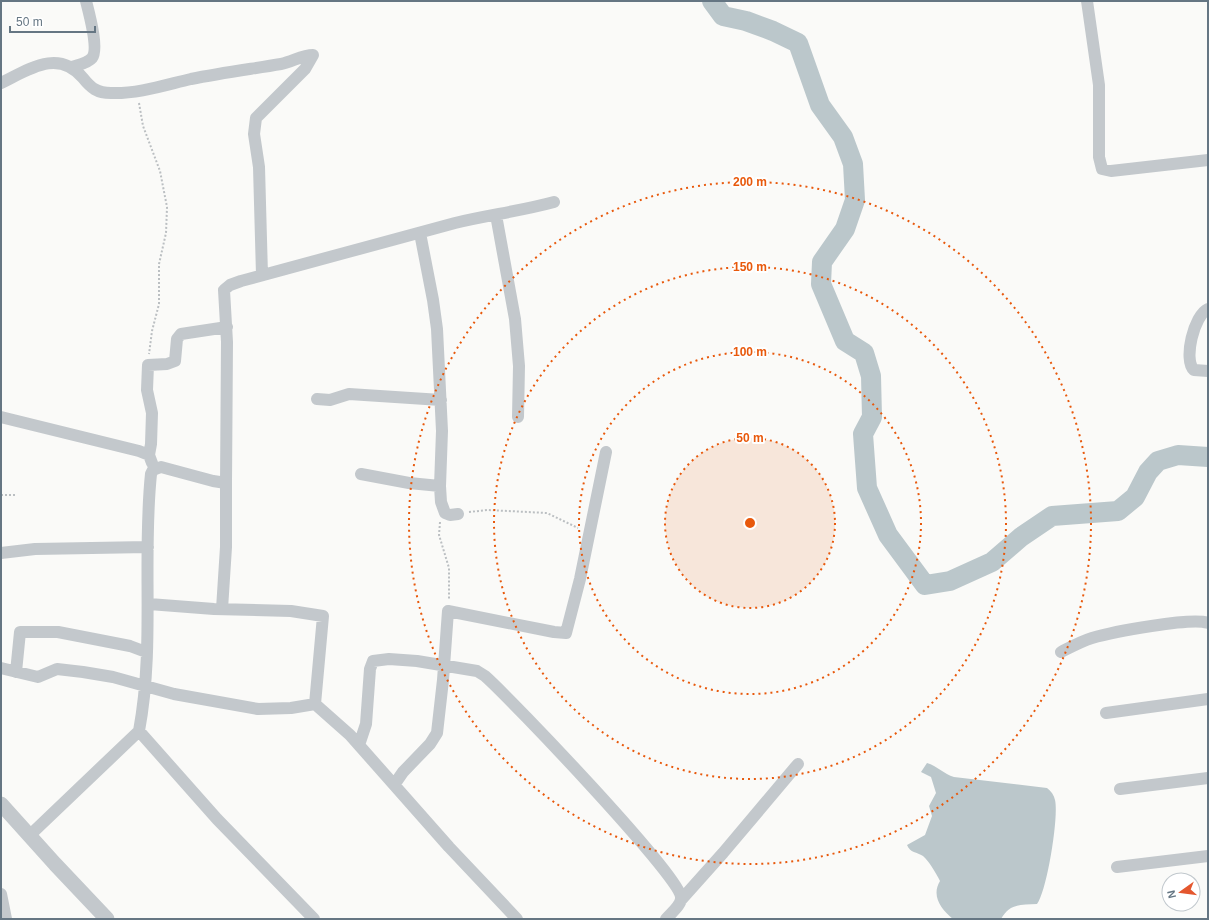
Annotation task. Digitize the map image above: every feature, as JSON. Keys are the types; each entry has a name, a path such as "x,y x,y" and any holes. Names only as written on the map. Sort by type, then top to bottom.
{"street":[{"path":"72,67 90,60 94,55 94,40 86,1"},
{"path":"1087,1 1099,85 1099,157 1102,169 1111,171 1208,160"},
{"path":"1,83 25,70 49,62 60,63 72,67 90,86 99,92 111,93 141,90 234,70 282,64 313,55 305,69 256,118 254,134 259,167 262,276"},
{"path":"222,609 226,547 227,327 224,290 230,285 456,223 496,216 554,202"},
{"path":"496,216 516,319 519,366 518,417"},
{"path":"420,233 437,329 442,446 440,486 443,510 447,514 458,514"},
{"path":"1208,309 1199,316 1195,325 1190,358 1190,365 1194,370 1208,371"},
{"path":"29,836 139,731 144,685 149,604 148,505 153,470 149,455 151,444 152,413 147,390 148,365 167,364 175,361 177,339 181,334 227,327"},
{"path":"318,399 330,400 350,394 441,400"},
{"path":"1,417 139,451 149,455"},
{"path":"394,785 400,775 435,738 438,725 444,667 448,611 554,632 566,633 606,452"},
{"path":"153,470 161,467 212,481 226,483"},
{"path":"361,474 409,483 440,486"},
{"path":"1,552 36,549 148,547"},
{"path":"149,604 222,609 291,611 323,616 315,704"},
{"path":"1061,652 1091,638 1115,632 1189,621 1208,623"},
{"path":"16,672 20,632 58,632 130,646 146,652"},
{"path":"359,745 366,724 372,662 374,660 407,660 477,671 495,684 615,812 665,870 677,887 681,900"},
{"path":"1,668 38,678 54,670 61,669 113,677 174,694 258,709 291,708 315,704"},
{"path":"1106,713 1208,699"},
{"path":"315,704 359,745 448,847 517,919"},
{"path":"139,731 217,819 314,919"},
{"path":"666,919 798,764"},
{"path":"1120,789 1208,778"},
{"path":"3,809 108,919"},
{"path":"1117,867 1208,856"},
{"path":"1,894 6,919"}],"path":[{"path":"141,90 139,104 143,126 160,171 168,207 166,233 159,264 159,304 152,330 148,365"},
{"path":"1,495 17,495"},
{"path":"443,510 439,535 449,568 448,611"},
{"path":"458,514 488,510 547,513 562,518 588,533"}],"shaded area":[{"path":"927,763 954,777 1047,788 1051,792 1055,798 1056,809 1054,837 1045,885 1037,904 1012,907 1001,919 953,919 941,907 937,897 937,887 940,881 925,858 912,851 907,845 925,835 932,816 929,806 936,793 931,777 921,772"}],"waterway":[{"path":"712,1 723,16 746,21 773,31 798,43 820,105 843,137 853,164 855,200 845,229 822,262 821,284 845,341 864,353 871,376 872,417 863,434 867,488 888,535 925,585 950,581 992,562 1021,537 1052,516 1118,511 1135,497 1148,472 1158,461 1178,455 1208,457"}]}
